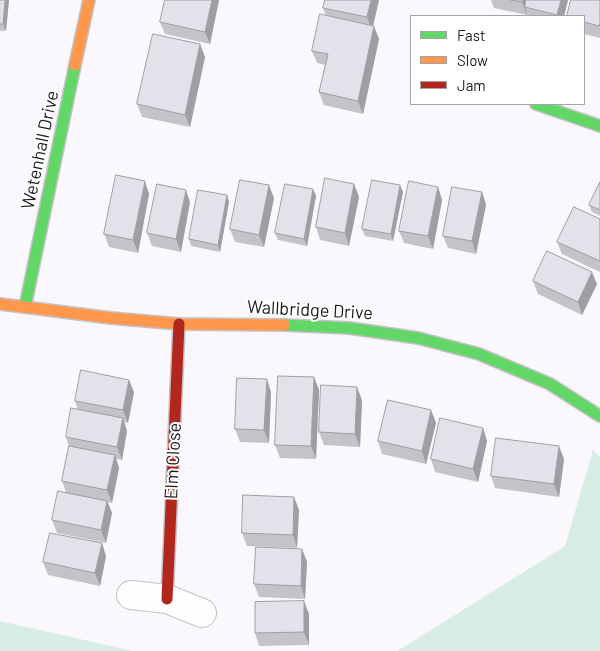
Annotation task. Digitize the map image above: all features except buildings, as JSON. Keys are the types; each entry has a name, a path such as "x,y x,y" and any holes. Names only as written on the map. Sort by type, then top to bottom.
{"street":[{"name":"Wetenhall Drive","path":"25,307 89,0"},
{"path":"539,105 600,126"},
{"name":"Wallbridge Drive","path":"0,304 111,318 179,324 257,324 349,328 418,338 479,354 550,384 600,416"},
{"name":"Elm Close","path":"167,599 179,324"},
{"path":"131,595 167,599 202,613"}],"green space":[{"path":"593,450 600,457 600,651 397,651 565,546"},
{"path":"0,621 133,651 0,651"}],"traffic: fast":[{"path":"25,307 75,65"},
{"path":"539,105 600,126"},
{"path":"284,325 349,328 418,338 479,354 550,384 600,416"}],"traffic: slow":[{"path":"75,65 89,0"},
{"path":"0,304 111,318 179,324 284,325"}],"traffic: jam":[{"path":"167,599 179,324"}]}
